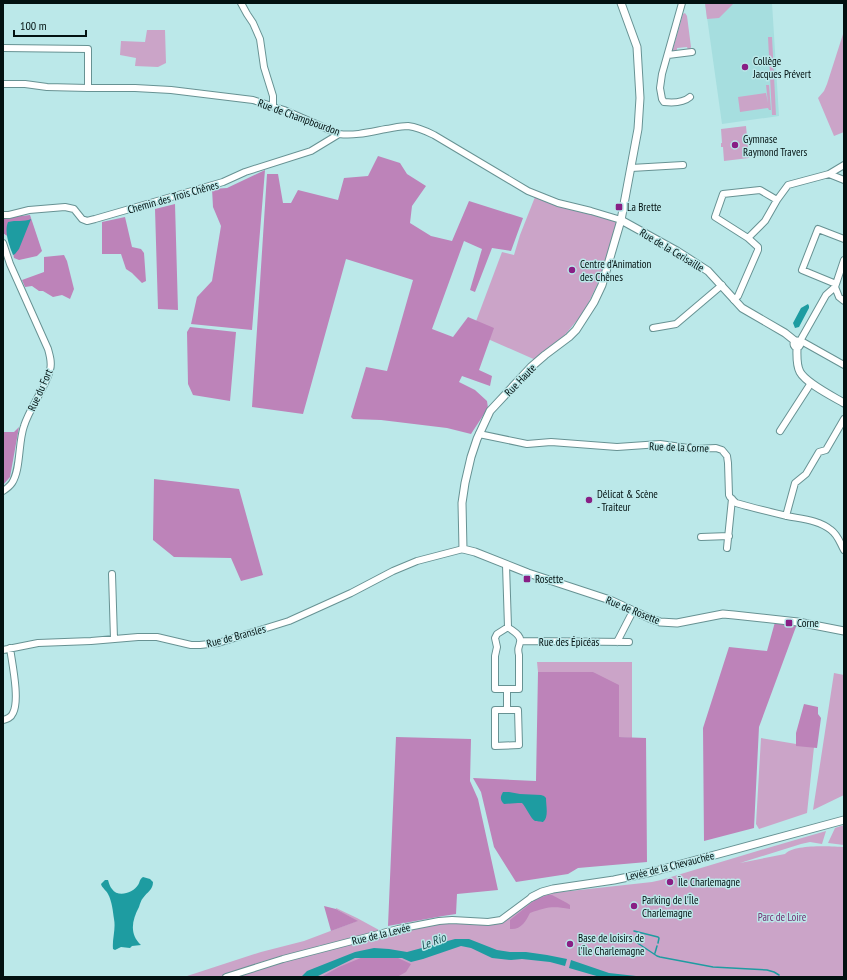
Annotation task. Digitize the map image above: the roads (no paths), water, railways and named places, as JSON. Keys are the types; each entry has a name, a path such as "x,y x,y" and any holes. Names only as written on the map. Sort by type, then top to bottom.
{"street":[{"path":"241,3 253,23 260,39 264,67 273,96 273,106"},
{"name":"Rue Haute","path":"463,549 462,503 465,483 471,457 479,434 490,411 532,367 576,330 594,302 602,284 621,220 638,128 640,98 637,47 621,3"},
{"path":"682,3 662,74 660,88 664,102 670,103 685,101 690,97"},
{"path":"3,48 88,49 88,88"},
{"path":"668,55 692,52"},
{"name":"Rue de Champbourdon","path":"3,84 25,84 47,87 171,90 252,100 273,106 339,134 359,135 408,126 418,128 434,135 528,191 558,203 621,220"},
{"name":"Chemin des Trois Chênes","path":"3,215 29,210 65,207 74,209 82,219 95,219 223,182 245,172 311,151 339,134"},
{"path":"631,168 683,164"},
{"path":"748,238 765,221 788,185 829,174 844,166"},
{"path":"829,174 843,179 844,166"},
{"path":"734,300 738,296 758,247 748,238 715,217 723,194 760,190 777,200"},
{"name":"Rue de la Cerisaille","path":"621,220 677,251 708,271 742,308 785,333 798,343 803,342 844,365"},
{"path":"839,297 835,286 802,270 818,229 844,239"},
{"name":"Rue du Fort","path":"3,243 10,264 48,349 51,370 24,426 20,441 15,475 12,483 3,491"},
{"path":"844,260 835,286 826,295 798,343 797,363 799,372 805,379 844,403"},
{"path":"653,328 676,324 722,285"},
{"path":"826,295 839,297 844,301"},
{"path":"780,432 811,383"},
{"path":"786,516 795,483 806,474 819,452 826,450 844,419"},
{"name":"Rue de la Corne","path":"479,434 527,444 551,442 617,447 660,444 695,449 716,448 722,450 727,456 729,495 732,499 727,548"},
{"path":"732,499 736,503 826,526 837,536 844,550"},
{"path":"701,537 728,536"},
{"name":"Rue de Bransles","path":"3,650 38,643 138,637 157,638 191,645 218,643 289,621 417,561 463,549"},
{"name":"Rue de Rosette","path":"463,549 475,552 528,573 610,600 660,622 677,623 723,614 734,614 798,622 844,630"},
{"path":"506,565 508,627"},
{"path":"112,574 114,639"},
{"path":"617,642 633,611"},
{"path":"508,627 517,634 521,642 517,650 519,655 519,689 495,690 495,656 497,647 495,638 497,634 508,627"},
{"name":"Rue des Épicéas","path":"521,642 629,642"},
{"path":"3,720 12,715 16,703 15,678 10,648"},
{"path":"507,690 507,710"},
{"path":"495,710 507,710 518,710 519,745 495,746 495,710"},
{"name":"Levée de la Chevauchée","path":"532,897 553,889 614,880 652,872 844,820"},
{"name":"Rue de la Levée","path":"226,977 283,959 398,929 439,921 452,920 488,922 501,920 532,897"}],"water":[{"path":"31,219 19,249 13,255 7,234 8,222"},
{"path":"808,304 809,308 799,327 795,328 793,323 801,308"},
{"path":"503,792 544,796 546,798 547,808 545,820 543,822 535,821 522,803 504,804 501,798"},
{"path":"143,877 150,879 153,882 153,885 141,901 133,922 133,932 137,941 141,945 132,946 130,948 121,947 115,950 113,949 114,923 112,906 108,894 101,884 105,880 108,880 115,892 122,894 136,888"},
{"path":"455,939 469,939 497,950 526,952 567,959 565,966 550,962 492,958 471,948 461,946 411,962 402,958 355,958 316,977 301,977 307,971 355,952 374,948 407,952"},
{"path":"571,960 609,973 645,977 600,977 569,968"}],"waterway":[{"path":"634,931 658,937 658,943"},
{"path":"630,938 660,957 713,967 767,970 779,975"},
{"path":"655,953 657,946"}],"place":[{"name":"Collège Jacques Prévert","path":"745,67"},
{"name":"Gymnase Raymond Travers","path":"735,145"},
{"name":"La Brette","path":"619,207"},
{"name":"Centre d’Animation des Chênes","path":"572,270"},
{"name":"Délicat & Scène - Traiteur","path":"589,500"},
{"name":"Rosette","path":"527,579"},
{"name":"Corne","path":"789,623"},
{"name":"Île Charlemagne","path":"670,882"},
{"name":"Parking de l'Île Charlemagne","path":"634,906"},
{"name":"Base de loisirs de l'Île Charlemagne","path":"570,944"}],"park label":[{"name":"Parc de Loire","path":"782,917"}],"water label":[{"name":"Le Rio","path":"433,941"}]}
